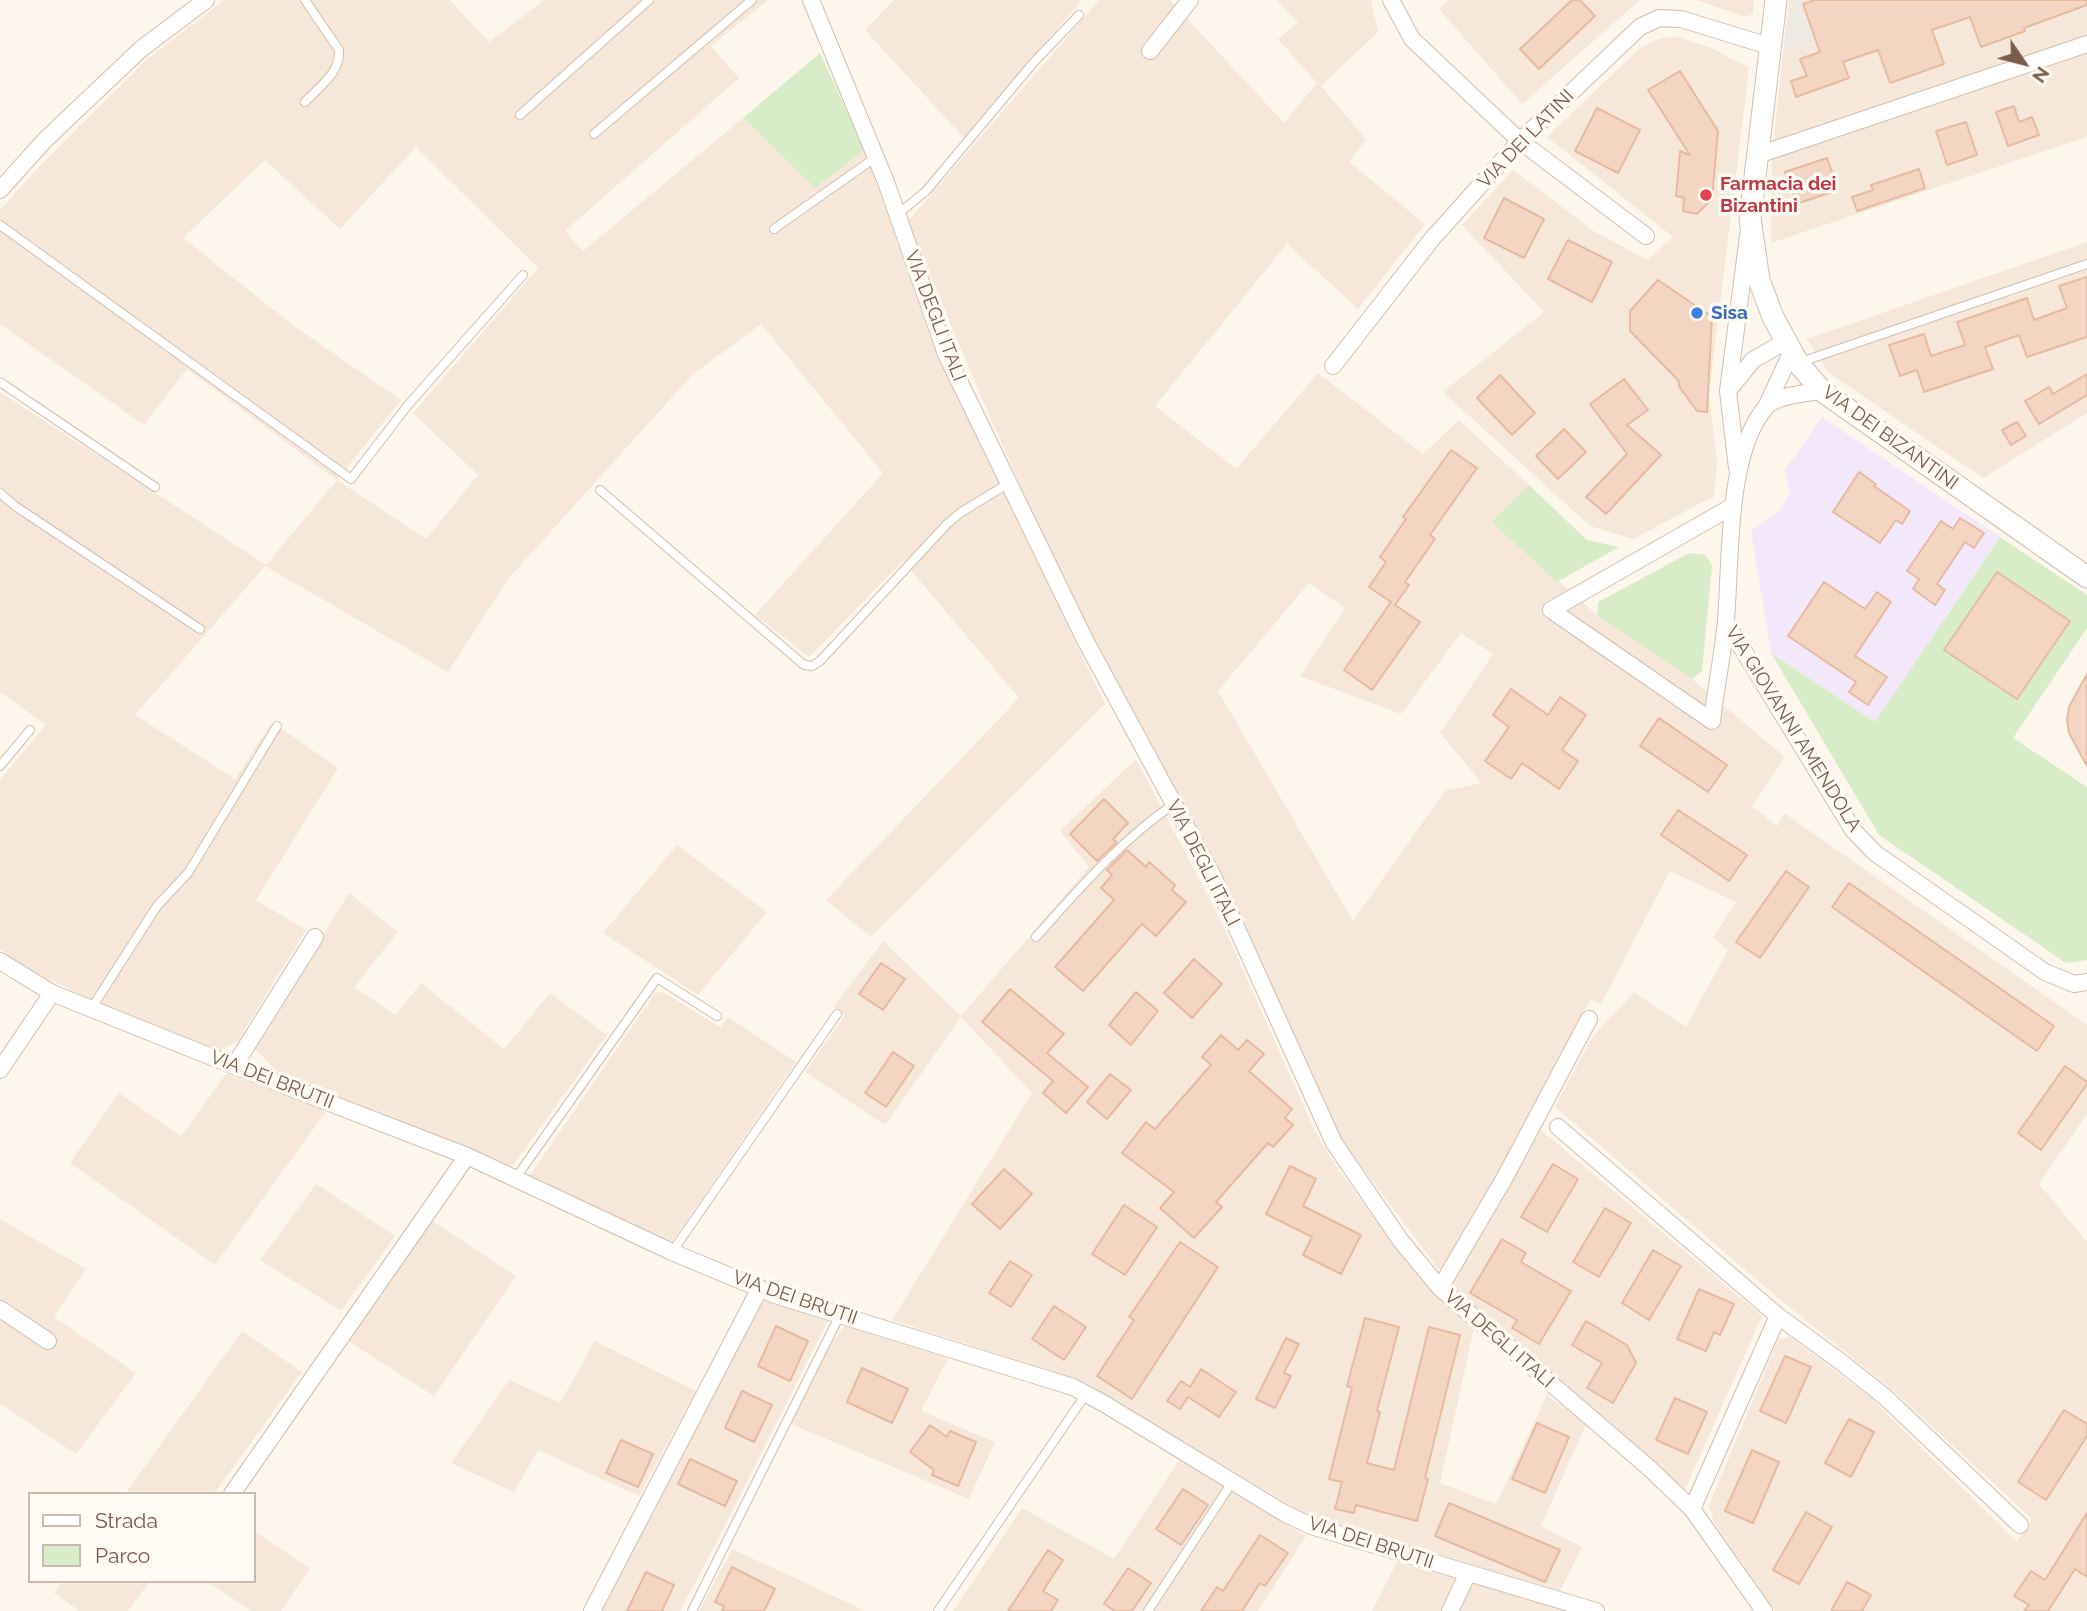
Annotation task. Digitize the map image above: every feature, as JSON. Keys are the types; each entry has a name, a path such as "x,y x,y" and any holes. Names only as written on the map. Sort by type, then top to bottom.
{"street":[{"path":"0,190 45,140 141,49 206,0"},
{"name":"VIA DEGLI ITALI","path":"811,0 876,157 946,354 1085,640 1214,878 1334,1143 1401,1241 1440,1288 1648,1466 1692,1509 1764,1611"},
{"path":"1150,51 1191,0"},
{"path":"1391,0 1412,39 1520,141 1646,236"},
{"name":"VIA DEI BIZANTINI","path":"1776,0 1750,219 1759,280 1773,317 1792,352 1822,391 2087,577"},
{"name":"VIA DEI LATINI","path":"1333,366 1432,239 1520,141 1640,27 1659,18 1681,19 1772,47"},
{"path":"1758,155 2087,44"},
{"path":"1738,474 1728,391 1750,219"},
{"path":"1728,391 1753,360 1792,352"},
{"path":"1738,474 1752,432 1768,405 1792,352"},
{"path":"1768,405 1792,396 1822,391"},
{"name":"VIA GIOVANNI AMENDOLA","path":"1738,474 1733,506 1726,622 1853,830 1875,853 2045,972 2074,984 2087,982"},
{"path":"1726,622 1712,721 1551,610 1733,506"},
{"path":"234,1066 315,937"},
{"name":"VIA DEI BRUTII","path":"0,961 51,993 467,1156 672,1252 775,1295 1073,1387 1284,1513 1311,1526 1595,1611"},
{"path":"0,1070 51,993"},
{"path":"1440,1288 1504,1179 1589,1019"},
{"path":"1558,1127 1778,1316 1885,1397 2020,1524"},
{"path":"233,1492 467,1156"},
{"path":"592,1611 760,1288"},
{"path":"0,1309 48,1341"},
{"path":"1692,1509 1778,1316"},
{"path":"1450,1611 1468,1573"}],"lane":[{"path":"305,0 339,50 340,58 338,66 305,102"},
{"path":"520,115 649,0"},
{"path":"594,134 752,0"},
{"path":"897,215 926,191 1034,62 1079,15"},
{"path":"774,229 876,157"},
{"path":"0,225 351,479 408,405 523,275"},
{"path":"1792,352 2087,264"},
{"path":"0,382 155,487"},
{"path":"600,490 804,665 812,666 820,661 947,524 1009,483"},
{"path":"0,493 200,629"},
{"path":"91,1009 157,906 188,873 278,726"},
{"path":"0,766 30,730"},
{"path":"1036,937 1089,878 1150,820 1174,804"},
{"path":"514,1179 657,978 717,1016"},
{"path":"672,1252 837,1014"},
{"path":"692,1611 840,1315"},
{"path":"938,1611 1086,1394"},
{"path":"1148,1611 1233,1481"}],"shaded area":[{"path":"224,0 450,0 489,42 544,0 768,0 711,46 739,78 565,231 583,251 743,118 815,188 865,150 933,345 1105,704 871,937 826,900 1019,698 903,561 809,657 755,615 883,473 761,324 692,375 509,578 448,672 265,566 135,715 235,779 272,722 338,768 256,900 306,930 237,1042 219,1051 102,1005 24,967 0,949 0,780 46,725 0,692 0,392 266,565 337,480 187,369 144,425 0,324 0,210 147,59","holes":["416,147 538,268 413,413 478,475 426,539 337,480 401,400 294,326 183,238 265,160 340,229"]},
{"path":"894,0 1082,0 964,138 865,30"},
{"path":"1099,0 1170,0 1284,123 1317,83 1278,39 1298,22 1277,0 1371,0 1378,32 1321,86 1366,139 1349,162 1425,224 1358,309 1287,244 1155,406 1236,469 1318,373 1423,454 1459,420 1529,485 1492,522 1597,615 1692,679 1785,757 1752,806 1777,826 1784,813 2087,1025 2087,1114 2039,1184 2087,1242 2087,1611 1775,1611 1714,1523 1709,1505 1778,1340 1790,1337 1870,1397 2017,1542 2032,1519 1897,1394 1778,1298 1555,1107 1591,1039 1634,992 1686,1027 1728,950 1713,938 1736,902 1670,871 1601,1004 1590,1000 1477,1212 1440,1271 1341,1140 1228,892 1156,752 1085,624 1046,542 907,222","holes":["1309,583 1345,608 1300,676 1401,714 1461,633 1493,654 1440,733 1482,783 1445,791 1353,921 1218,691"]},
{"path":"1449,0 1640,0 1522,104 1439,9"},
{"path":"1697,0 1754,0 1753,14 1745,17"},
{"path":"1789,0 1929,0 1783,53"},
{"path":"1929,0 2087,0 2087,137 1771,243 1772,157 1783,53"},
{"path":"1679,37 1711,48 1749,68 1709,394 1717,462 1714,496 1633,539 1590,526 1443,392 1544,312 1462,225 1513,170 1595,232 1648,260 1673,237 1547,137 1641,47 1661,38"},
{"path":"2087,242 2087,413 1983,478 1829,373 1807,339"},
{"path":"1822,417 2000,537 1875,722 1771,653 1751,531 1780,510 1790,494 1785,470"},
{"path":"1136,759 1222,923 1314,1129 1338,1169 1421,1280 1474,1328 1440,1483 1496,1504 1547,1395 1586,1424 1541,1526 1582,1547 1560,1591 1309,1516 1082,1381 892,1320 1032,1093 961,1017 885,1125 805,1072 845,1015 833,1007 883,941 961,1016 1089,867 1060,831"},
{"path":"677,845 767,912 698,995 603,933"},
{"path":"349,893 398,932 354,987 396,1015 421,983 504,1049 550,993 607,1035 511,1168 281,1075 254,1048"},
{"path":"663,992 720,1027 728,1017 796,1062 671,1244 528,1178 655,993"},
{"path":"226,1074 327,1110 215,1265 70,1163 119,1093 181,1136"},
{"path":"1541,1130 1762,1316 1685,1490 1449,1284"},
{"path":"316,1184 395,1236 341,1311 260,1260"},
{"path":"0,1219 86,1269 54,1317 136,1373 76,1454 0,1404"},
{"path":"431,1220 516,1276 434,1396 348,1341"},
{"path":"761,1299 828,1320 713,1549 680,1611 601,1611"},
{"path":"845,1326 948,1358 921,1411 995,1442 969,1499 791,1424 829,1346"},
{"path":"242,1331 302,1372 215,1492 126,1492"},
{"path":"595,1341 696,1391 639,1496 538,1450 514,1492 451,1463 509,1380 560,1403"},
{"path":"1179,1460 1306,1536 1258,1611 953,1611 1022,1508 1114,1559"},
{"path":"256,1532 310,1568 281,1611 252,1611 209,1583 256,1583"},
{"path":"732,1549 866,1611 699,1611"},
{"path":"1397,1562 1457,1579 1441,1611 1372,1611"},
{"path":"62,1583 149,1583 128,1611 80,1611 54,1593"},
{"path":"1473,1583 1570,1611 1460,1611"}],"green space":[{"path":"820,53 865,150 815,188 743,118"},
{"path":"1529,485 1587,540 1619,547 1557,582 1492,522"},
{"path":"2000,537 2087,595 2087,628 2013,738 2087,787 2087,960 2066,963 1879,835 1771,653 1875,722"},
{"path":"1689,553 1706,555 1712,566 1702,671 1692,679 1597,615 1598,602"}],"building":[{"path":"1572,0 1580,0 1595,16 1539,69 1520,49"},
{"path":"1815,0 2087,0 2087,5 1981,47 1970,17 1932,30 1944,64 1890,83 1878,50 1843,62 1849,78 1796,97 1791,81 1807,76 1800,59 1820,52 1803,4"},
{"path":"1680,71 1718,131 1712,199 1697,214 1683,211 1684,198 1676,196 1680,151 1690,155 1648,90"},
{"path":"2014,106 2019,122 2032,117 2039,135 2008,146 1996,112"},
{"path":"1597,108 1640,130 1618,173 1575,151"},
{"path":"1966,122 1977,155 1947,165 1936,131"},
{"path":"1827,158 1838,190 1796,204 1785,172"},
{"path":"1919,169 1925,188 1857,211 1852,197 1873,190 1871,185"},
{"path":"1504,198 1544,219 1524,258 1484,238"},
{"path":"1568,240 1612,262 1592,302 1548,279"},
{"path":"2087,277 2087,337 2027,357 2019,335 1985,347 1993,369 1924,392 1917,370 1900,376 1889,345 1924,334 1931,356 1965,345 1957,322 2027,298 2034,320 2067,308 2059,286"},
{"path":"1658,280 1712,317 1707,412 1697,411 1680,388 1678,380 1630,331 1630,311"},
{"path":"2087,374 2087,395 2039,424 2025,401 2049,387 2053,394"},
{"path":"1500,375 1535,413 1512,435 1477,398"},
{"path":"1624,379 1648,410 1627,425 1661,455 1606,514 1586,497 1627,454 1590,404"},
{"path":"2017,422 2026,436 2011,445 2002,430"},
{"path":"1564,429 1586,452 1558,479 1536,456"},
{"path":"1451,450 1477,468 1430,535 1435,539 1405,582 1409,585 1395,605 1420,622 1372,690 1344,670 1391,602 1369,587 1386,562 1380,557 1406,519 1403,517"},
{"path":"1859,472 1910,511 1902,524 1896,520 1880,543 1833,512"},
{"path":"1960,518 1984,533 1974,548 1965,542 1937,584 1945,590 1935,605 1913,589 1919,579 1907,571 1941,521 1953,529"},
{"path":"1997,572 2070,621 2017,699 1944,650"},
{"path":"1824,582 1865,609 1877,592 1891,602 1855,656 1887,677 1868,705 1849,692 1856,682 1788,636"},
{"path":"2087,674 2087,766 2069,733 2067,720 2069,707"},
{"path":"1511,689 1548,715 1560,697 1586,715 1562,750 1578,761 1559,789 1522,763 1511,779 1485,761 1509,727 1493,715"},
{"path":"1659,718 1727,765 1708,792 1640,746"},
{"path":"1104,799 1128,823 1113,839 1117,842 1097,861 1070,834"},
{"path":"1678,810 1747,855 1729,881 1661,835"},
{"path":"1127,850 1146,867 1149,862 1175,885 1172,890 1186,902 1156,936 1142,924 1083,991 1055,967 1114,900 1101,888 1112,875 1107,870"},
{"path":"1786,871 1809,887 1760,958 1736,942"},
{"path":"1849,883 2054,1026 2037,1051 1832,907"},
{"path":"1194,959 1222,984 1192,1018 1164,993"},
{"path":"881,963 905,979 883,1010 859,994"},
{"path":"1010,989 1064,1034 1047,1053 1088,1087 1066,1113 1043,1093 1053,1081 982,1022"},
{"path":"1136,992 1158,1011 1131,1045 1109,1025"},
{"path":"1221,1035 1238,1050 1247,1040 1264,1054 1249,1071 1292,1109 1285,1118 1293,1125 1273,1147 1268,1143 1216,1202 1222,1207 1194,1238 1160,1208 1174,1192 1122,1153 1146,1122 1155,1129 1211,1065 1202,1057"},
{"path":"893,1052 914,1066 886,1107 865,1093"},
{"path":"2065,1066 2087,1084 2041,1150 2018,1133"},
{"path":"1110,1074 1131,1090 1107,1119 1087,1102"},
{"path":"1553,1164 1578,1179 1547,1232 1521,1217"},
{"path":"1290,1166 1316,1179 1303,1206 1361,1235 1341,1274 1303,1255 1312,1237 1266,1214"},
{"path":"1004,1169 1032,1194 1000,1229 972,1204"},
{"path":"1124,1205 1157,1227 1125,1275 1092,1254"},
{"path":"1605,1208 1631,1223 1599,1277 1573,1262"},
{"path":"1502,1239 1526,1253 1521,1262 1571,1291 1539,1344 1512,1328 1517,1320 1470,1293"},
{"path":"1180,1242 1218,1267 1132,1399 1097,1376 1134,1320 1129,1317"},
{"path":"1653,1250 1681,1266 1649,1320 1622,1303"},
{"path":"1010,1261 1032,1275 1011,1307 989,1293"},
{"path":"1699,1289 1734,1304 1720,1335 1714,1332 1706,1351 1677,1339"},
{"path":"1054,1306 1086,1327 1064,1360 1032,1339"},
{"path":"1365,1318 1399,1327 1377,1411 1380,1412 1367,1463 1394,1470 1429,1327 1460,1335 1417,1521 1356,1505 1354,1513 1335,1509 1342,1482 1329,1479 1352,1388 1347,1386"},
{"path":"1586,1321 1627,1345 1636,1363 1613,1403 1587,1388 1602,1363 1572,1345"},
{"path":"776,1326 808,1341 790,1381 758,1366"},
{"path":"1286,1338 1299,1344 1284,1373 1291,1376 1275,1408 1256,1399"},
{"path":"1785,1356 1811,1367 1786,1423 1760,1411"},
{"path":"862,1368 908,1389 892,1423 847,1402"},
{"path":"1201,1369 1236,1392 1219,1417 1188,1397 1180,1409 1167,1401 1181,1381 1190,1387"},
{"path":"742,1391 772,1405 754,1442 725,1428"},
{"path":"1675,1398 1707,1412 1688,1454 1656,1440"},
{"path":"2064,1410 2087,1424 2087,1436 2046,1500 2018,1482"},
{"path":"1849,1419 1874,1432 1851,1477 1825,1463"},
{"path":"1537,1423 1569,1437 1545,1493 1512,1479"},
{"path":"930,1425 947,1437 950,1431 976,1442 958,1486 932,1475 934,1470 910,1452"},
{"path":"621,1440 653,1454 638,1487 606,1473"},
{"path":"1752,1450 1779,1462 1753,1523 1725,1511"},
{"path":"690,1459 737,1481 725,1506 678,1484"},
{"path":"1183,1489 1208,1505 1181,1545 1156,1529"},
{"path":"1449,1503 1560,1550 1545,1582 1435,1536"},
{"path":"1806,1512 1832,1527 1799,1584 1773,1570"},
{"path":"2087,1513 2087,1577 2075,1569 2048,1611 2024,1611 2029,1605 2014,1596 2031,1571 2045,1580"},
{"path":"1260,1535 1288,1553 1265,1586 1260,1583 1242,1611 1201,1611 1217,1587 1223,1591"},
{"path":"1048,1550 1063,1560 1043,1591 1058,1600 1051,1611 1008,1611"},
{"path":"732,1567 775,1589 764,1611 722,1611 724,1606 715,1602"},
{"path":"1128,1568 1151,1583 1132,1611 1115,1611 1104,1604"},
{"path":"646,1572 674,1585 662,1611 627,1611"},
{"path":"1847,1582 1871,1595 1862,1611 1831,1611"}],"place":[{"name":"Farmacia dei Bizantini","path":"1706,195"},
{"name":"Sisa","path":"1697,313"}]}
